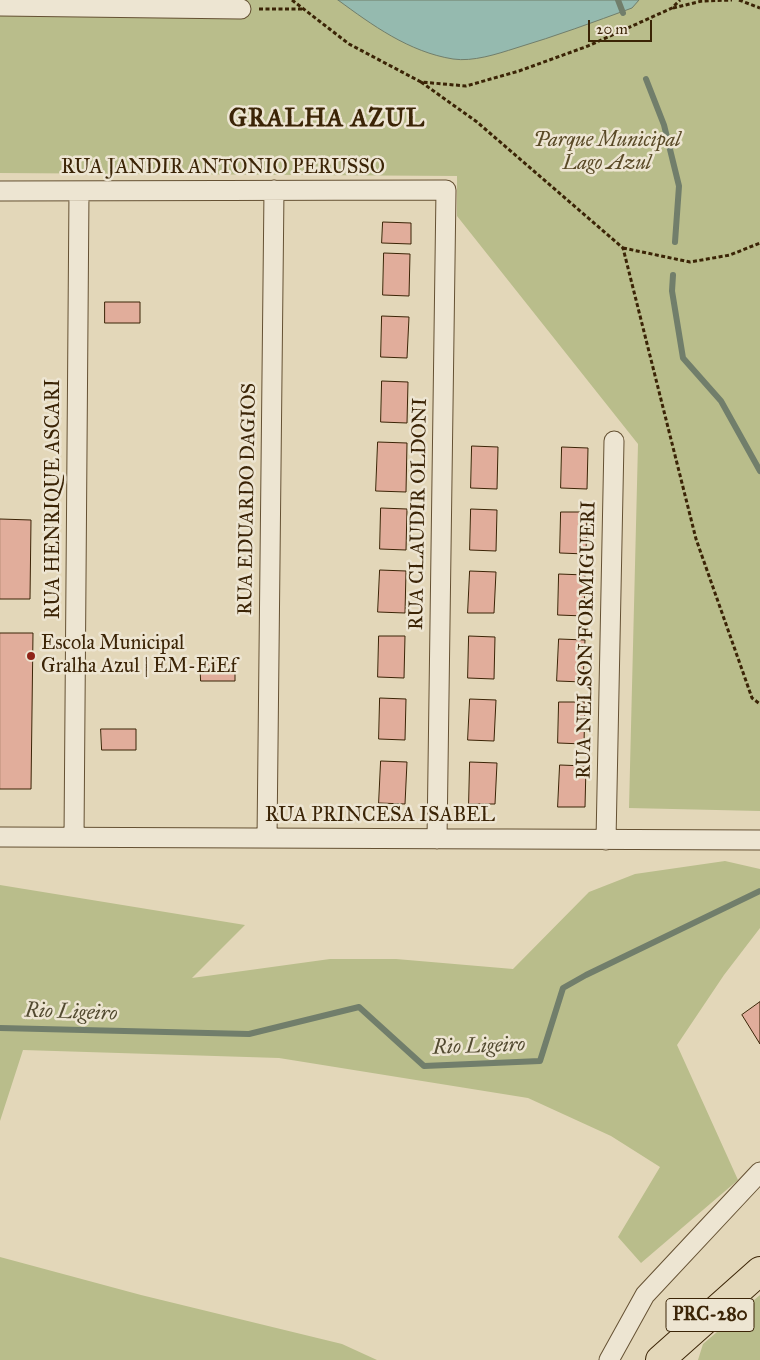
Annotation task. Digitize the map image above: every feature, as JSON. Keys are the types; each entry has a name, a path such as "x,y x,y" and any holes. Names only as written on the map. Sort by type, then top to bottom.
{"main road":[{"name":"PRC-280","path":"660,1360 760,1270"}],"street":[{"path":"0,6 241,9"},
{"name":"RUA EDUARDO DAGIOS","path":"267,838 274,190"},
{"name":"RUA JANDIR ANTONIO PERUSSO","path":"0,191 446,190"},
{"name":"RUA CLAUDIR OLDONI","path":"437,839 446,190"},
{"name":"RUA HENRIQUE ASCARI","path":"74,838 79,191"},
{"name":"RUA NELSON FORMIGUERI","path":"606,840 614,441"},
{"name":"RUA PRINCESA ISABEL","path":"0,837 760,840"},
{"path":"609,1360 645,1295 760,1172"}],"path":[{"path":"292,0 349,44 421,82 477,122 624,248 690,262 730,255 760,243"},
{"path":"672,8 680,0"},
{"path":"421,82 466,86 519,71 588,46 672,8 702,1 732,0"},
{"path":"739,0 760,8"},
{"path":"241,9 303,9"},
{"path":"624,248 696,540 752,698 760,704"}],"green space":[{"name":"Parque Municipal Lago Azul","path":"0,0 760,0 760,811 629,808 638,444 457,216 457,176 0,173"},
{"path":"725,861 760,869 760,928 724,975 677,1045 738,1180 641,1263 618,1237 660,1167 611,1136 528,1098 279,1058 23,1050 0,1121 0,885 245,925 192,978 330,959 396,959 513,969 589,892 635,874"},
{"path":"0,1257 141,1295 342,1344 377,1360 0,1360"},
{"path":"760,1295 760,1360 698,1360 703,1344"}],"water":[{"path":"338,0 639,0 632,8 546,39 493,55 461,60 437,55 406,44 364,19"}],"building":[{"path":"383,222 411,223 411,244 382,243"},
{"path":"384,253 410,254 409,296 383,295"},
{"path":"105,302 140,302 140,323 105,323"},
{"path":"382,316 409,317 407,358 381,357"},
{"path":"382,381 408,382 407,423 381,422"},
{"path":"378,442 407,443 406,492 376,491"},
{"path":"472,446 498,447 497,489 471,488"},
{"path":"562,447 588,448 587,489 561,488"},
{"path":"381,508 407,509 406,550 380,549"},
{"path":"471,509 497,510 496,551 470,550"},
{"path":"561,512 587,512 586,554 560,553"},
{"path":"0,519 31,520 30,599 0,599"},
{"path":"380,570 406,571 405,613 378,612"},
{"path":"470,571 496,572 494,613 468,613"},
{"path":"559,574 585,575 584,616 558,615"},
{"path":"0,633 33,633 31,789 0,789"},
{"path":"379,636 405,636 404,678 378,677"},
{"path":"469,636 495,637 494,679 468,678"},
{"path":"559,639 585,640 583,682 557,681"},
{"path":"200,660 235,660 235,681 201,681"},
{"path":"380,698 406,699 405,740 379,739"},
{"path":"470,699 496,700 494,741 468,740"},
{"path":"559,702 585,702 584,744 558,743"},
{"path":"101,729 136,729 136,750 102,750"},
{"path":"381,761 407,762 405,804 379,803"},
{"path":"470,762 497,763 495,804 469,804"},
{"path":"560,765 586,766 585,807 558,807"},
{"path":"760,1002 760,1044 742,1015"}],"waterway":[{"name":"Rio Ligeiro","path":"618,0 623,13"},
{"name":"Rio Ligeiro","path":"646,79 664,125 679,186 675,242"},
{"name":"Rio Ligeiro","path":"673,275 672,291 683,358 721,401 760,471"},
{"name":"Rio Ligeiro","path":"0,1028 249,1034 359,1007 424,1066 540,1061 563,988 586,975 760,891"}],"place":[{"name":"Escola Municipal Gralha Azul | EM-EiEf","path":"31,656"}],"district":[{"name":"GRALHA AZUL","path":"327,120"}]}
